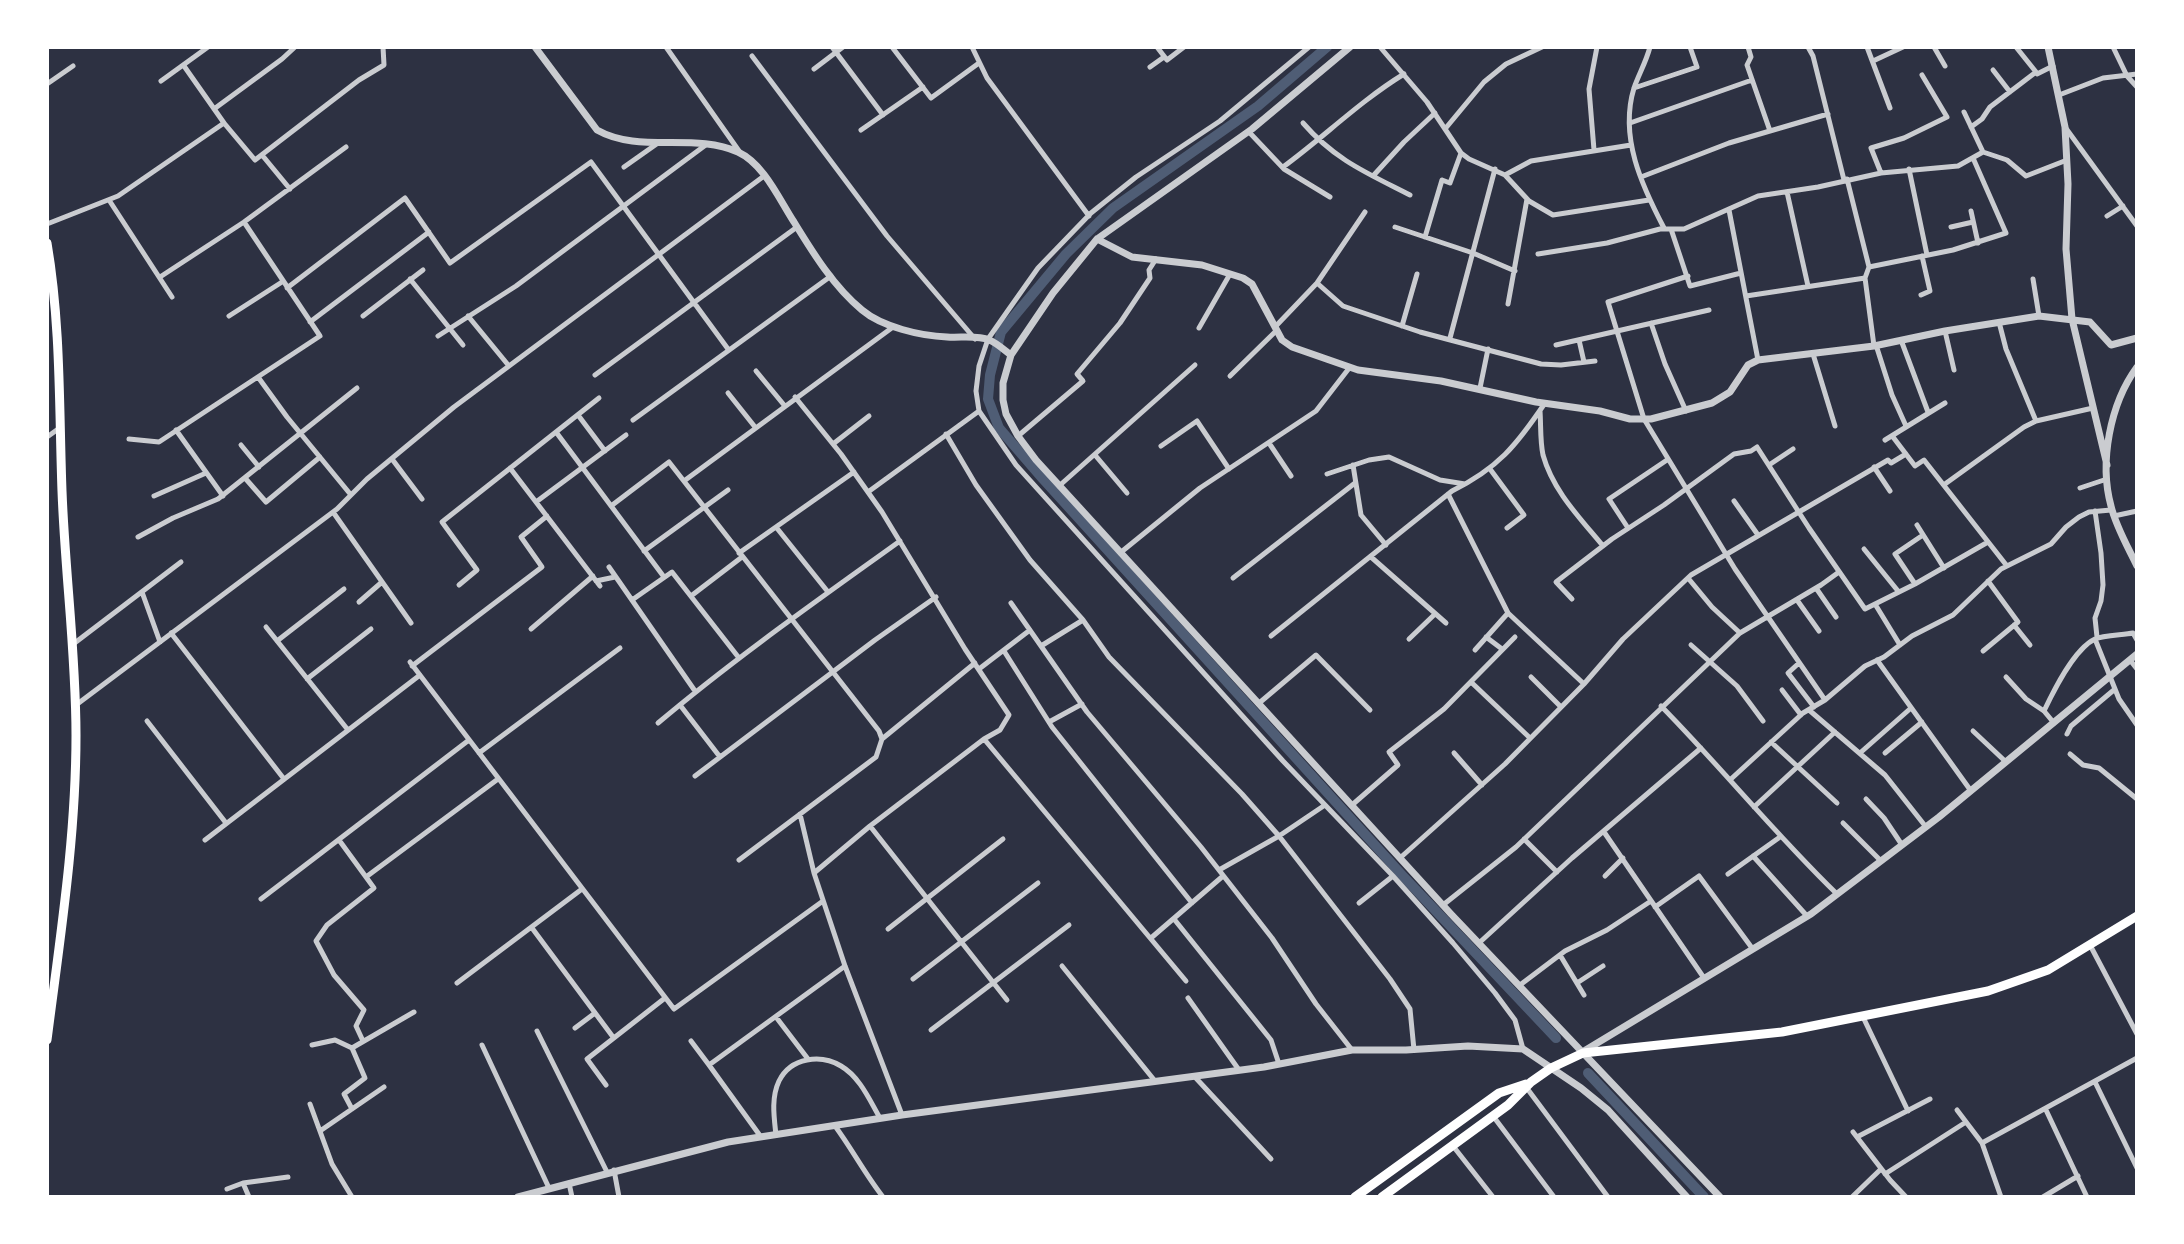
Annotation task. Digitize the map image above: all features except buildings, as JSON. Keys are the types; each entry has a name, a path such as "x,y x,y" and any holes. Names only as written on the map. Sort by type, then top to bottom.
{"main road":[{"path":"47,243 53,284 75,705 74,817 69,878 47,1040"},
{"path":"1382,1197 1493,1116 1528,1084 1551,1068 1583,1053 1782,1032 1988,991 2048,970 2137,916"},
{"path":"1355,1197 1499,1093 1528,1084"}],"street":[{"path":"161,81 208,47"},
{"path":"214,109 295,47"},
{"path":"184,66 224,123 255,160 359,80 384,65 383,47"},
{"path":"536,47 597,130 605,135 658,143 722,146 741,154"},
{"path":"666,47 741,154 764,176 831,276 863,311 877,321 893,327 944,337 990,340 1011,355"},
{"path":"814,69 834,50 843,47"},
{"path":"892,47 931,98 979,63"},
{"path":"972,47 987,78 1089,216"},
{"path":"1157,47 1167,60 1184,47"},
{"path":"1308,47 1220,121 1136,177 1089,216 1038,268 990,340 979,366 976,391 979,411 1016,465 1325,805 1393,876 1496,993 1515,1020 1523,1049"},
{"path":"1350,47 1249,132 1097,239 1053,293 1011,355 1003,383 1006,414 1018,436 1059,486 1120,553 1443,905 1720,1197"},
{"path":"1380,47 1436,113 1461,153 1506,175 1527,199 1553,215 1649,200"},
{"path":"1446,129 1484,82 1506,64 1542,47"},
{"path":"1594,150 1589,89 1597,47"},
{"path":"1650,47 1634,88 1630,110 1631,145 1649,200 1668,229 1690,286 1741,273"},
{"path":"1634,88 1697,67 1690,47"},
{"path":"1748,47 1751,57 1747,65 1770,131"},
{"path":"1808,47 1813,56 1869,267 1865,278 1875,346 1906,426"},
{"path":"1867,47 1891,108"},
{"path":"1873,61 1903,47"},
{"path":"1934,47 1945,66"},
{"path":"2016,47 2036,72"},
{"path":"2048,47 2065,127 2067,249 2072,319 2106,465"},
{"path":"2113,47 2127,76 2137,87"},
{"path":"834,50 883,115"},
{"path":"752,56 887,236 975,339"},
{"path":"1150,67 1164,57"},
{"path":"47,84 73,66"},
{"path":"1971,127 1982,119 1990,107 2036,72 2037,74 2053,66"},
{"path":"1993,70 2010,92"},
{"path":"1283,167 1318,141 1357,106 1404,74"},
{"path":"2059,95 2103,78 2137,74"},
{"path":"1881,173 1871,148 1904,138 1947,117 1922,75"},
{"path":"1630,123 1752,80"},
{"path":"861,130 923,87"},
{"path":"1964,112 1983,152 2007,160 2026,176 2067,160"},
{"path":"1373,176 1404,142 1436,113"},
{"path":"1640,177 1729,143 1828,114"},
{"path":"47,224 109,200 224,123"},
{"path":"1303,124 1318,141 1349,164 1410,195"},
{"path":"2065,127 2137,226"},
{"path":"1249,132 1283,167 1330,197"},
{"path":"624,167 658,143"},
{"path":"438,336 516,286 707,144"},
{"path":"1506,175 1531,161 1631,145"},
{"path":"160,277 244,222 346,147"},
{"path":"1538,254 1607,243 1668,229 1684,229 1758,196 1881,173 1958,166 1983,152"},
{"path":"1425,237 1442,180 1450,183 1461,153"},
{"path":"262,155 290,189"},
{"path":"1869,267 1978,243 2006,233 1973,158"},
{"path":"287,288 405,198 450,263 591,162 728,349"},
{"path":"1450,338 1495,169"},
{"path":"1909,169 1930,291 1921,295"},
{"path":"75,705 333,512 454,407 764,176"},
{"path":"1787,192 1808,286"},
{"path":"1507,304 1527,199"},
{"path":"109,200 172,297"},
{"path":"2107,216 2123,206"},
{"path":"1729,209 1758,360"},
{"path":"1970,211 1978,243"},
{"path":"1230,376 1317,283 1365,212"},
{"path":"129,439 159,442 320,336 244,222"},
{"path":"1951,227 1973,222"},
{"path":"595,375 797,227"},
{"path":"1395,227 1473,253 1515,271"},
{"path":"310,322 429,232"},
{"path":"1097,239 1132,257 1202,265 1242,278 1252,285 1283,340 1292,347 1350,367 1480,388 1542,407 1600,411 1630,419 1686,411 1712,403 1730,392 1748,365 1758,360 1875,346 1945,331 2039,316 2091,322 2111,345 2137,338"},
{"path":"1018,436 1083,381 1077,374 1120,323 1150,278 1149,270 1156,259"},
{"path":"363,316 423,270"},
{"path":"1199,328 1230,274"},
{"path":"1402,326 1417,274"},
{"path":"633,420 831,276"},
{"path":"1688,276 1608,302 1644,419 1766,617 1825,700"},
{"path":"1746,296 1865,278"},
{"path":"410,279 463,345"},
{"path":"2033,279 2039,316"},
{"path":"229,316 282,282"},
{"path":"1317,283 1343,306 1402,326 1541,364 1561,365 1595,361"},
{"path":"1556,345 1709,310"},
{"path":"468,316 509,366"},
{"path":"1999,322 2006,349 2036,421"},
{"path":"1651,323 1665,365 1686,411"},
{"path":"684,481 893,327"},
{"path":"1945,331 1954,370"},
{"path":"1579,340 1584,362"},
{"path":"1901,340 1928,412"},
{"path":"1480,388 1488,349"},
{"path":"1813,354 1835,426"},
{"path":"1059,486 1195,365"},
{"path":"1120,553 1200,488 1316,411 1350,367"},
{"path":"2137,367 2116,411 2106,465 2113,513 2137,566"},
{"path":"757,371 784,405"},
{"path":"258,377 351,495"},
{"path":"138,537 173,517 223,496 357,388"},
{"path":"728,393 755,428"},
{"path":"795,397 868,492 1009,715 1000,730 984,739 870,826 814,873"},
{"path":"459,585 477,570 442,522 599,398"},
{"path":"1885,440 1894,437 1906,426 1945,403"},
{"path":"1271,636 1448,494 1490,469 1504,456 1542,407"},
{"path":"1542,407 1543,454 1553,480 1562,496 1603,546"},
{"path":"1945,484 2024,427 2036,421 2093,408"},
{"path":"868,492 979,411"},
{"path":"578,415 605,451"},
{"path":"833,444 869,416"},
{"path":"1161,446 1197,421 1230,469"},
{"path":"47,437 61,427"},
{"path":"176,430 223,496"},
{"path":"556,432 664,577"},
{"path":"946,434 976,485 1030,559 1083,620 1109,657 1209,759 1279,836 1390,979 1410,1009 1414,1049"},
{"path":"536,502 626,435"},
{"path":"1894,437 1915,466 1924,460 2007,566"},
{"path":"1269,443 1291,476"},
{"path":"242,445 259,467"},
{"path":"1572,599 1556,582 1734,454 1757,447 1865,609 1988,542"},
{"path":"1769,465 1793,449"},
{"path":"1400,858 1482,785 1584,684 1623,639 1688,578 1874,467 1888,460 1891,463 1906,454"},
{"path":"1095,455 1127,493"},
{"path":"246,478 266,502 320,457"},
{"path":"1327,474 1389,457 1440,480 1465,484"},
{"path":"392,459 422,499"},
{"path":"1628,528 1609,499 1667,460"},
{"path":"611,506 669,462 879,731 882,739"},
{"path":"1353,465 1361,515 1386,545"},
{"path":"1874,467 1890,491"},
{"path":"510,468 596,581"},
{"path":"1490,469 1524,515 1507,528"},
{"path":"691,596 776,527 854,472"},
{"path":"155,496 206,473"},
{"path":"2080,488 2106,479"},
{"path":"1233,578 1355,483"},
{"path":"644,551 728,490"},
{"path":"1448,494 1508,613 1584,684"},
{"path":"1734,502 1758,536"},
{"path":"1731,779 1801,715 1825,700 1865,666 1912,636 1953,615 2001,569 2051,544 2078,517 2095,511 2137,511"},
{"path":"2095,511 2103,585 2095,618 2096,638 2109,677 2137,725"},
{"path":"333,512 411,623"},
{"path":"547,516 521,537 542,567 411,664 674,1009 823,901"},
{"path":"1917,525 1944,568"},
{"path":"776,527 828,592"},
{"path":"1915,584 1895,554 1923,535"},
{"path":"658,723 695,691 900,541"},
{"path":"1864,549 1898,591"},
{"path":"1371,557 1446,623"},
{"path":"72,645 181,562"},
{"path":"609,567 695,691"},
{"path":"632,600 672,572 739,658"},
{"path":"1443,905 1524,839 1740,633 1839,572"},
{"path":"531,629 596,581 615,577"},
{"path":"1688,578 1712,607 1740,633"},
{"path":"1983,651 2018,622 1989,581"},
{"path":"359,601 382,582"},
{"path":"1816,588 1836,617"},
{"path":"277,641 344,589"},
{"path":"142,592 160,642"},
{"path":"695,776 936,597"},
{"path":"1797,600 1819,631"},
{"path":"1012,603 1082,704 1219,870 1272,938 1316,1004 1352,1050"},
{"path":"1875,604 1900,645"},
{"path":"1475,650 1508,613"},
{"path":"1409,639 1435,614"},
{"path":"1041,646 1083,620"},
{"path":"2014,625 2030,645"},
{"path":"267,627 348,730"},
{"path":"307,679 370,629"},
{"path":"739,860 876,757 882,739 977,666 1004,651 1030,630"},
{"path":"171,633 284,779"},
{"path":"2044,711 2075,659 2096,638 2133,633 2137,640"},
{"path":"1352,805 1398,765 1389,752 1444,709 1515,636"},
{"path":"1486,637 1502,649"},
{"path":"1691,645 1737,686 1763,721"},
{"path":"479,753 620,648"},
{"path":"1004,651 1049,722 1192,903"},
{"path":"1258,704 1316,656 1370,710"},
{"path":"1583,1053 1807,916 1926,827 2133,657 2137,669"},
{"path":"1877,660 1971,791"},
{"path":"1799,663 1788,673 1812,708 1835,732 1885,775 1926,827"},
{"path":"205,839 420,675"},
{"path":"1531,677 1561,707"},
{"path":"2006,677 2054,723"},
{"path":"1471,682 1530,738"},
{"path":"2067,734 2071,726 2115,689"},
{"path":"1782,690 1801,715"},
{"path":"1049,722 1082,704"},
{"path":"680,705 720,757"},
{"path":"1661,706 1837,894"},
{"path":"1860,752 1912,708"},
{"path":"147,721 226,823"},
{"path":"1885,753 1922,722"},
{"path":"1973,731 2006,762"},
{"path":"1754,807 1835,732"},
{"path":"984,739 1186,981"},
{"path":"261,899 469,740"},
{"path":"1771,743 1837,803"},
{"path":"1479,943 1701,748"},
{"path":"1454,752 1482,785"},
{"path":"2070,754 2083,765 2099,768 2137,799"},
{"path":"366,877 498,779"},
{"path":"1866,799 1884,818 1902,845"},
{"path":"1219,870 1279,836 1325,805"},
{"path":"800,814 814,873 845,966 902,1115"},
{"path":"1843,823 1881,861"},
{"path":"870,826 1007,1000"},
{"path":"1604,832 1704,978"},
{"path":"1728,874 1780,836"},
{"path":"888,929 1003,839"},
{"path":"1524,839 1557,872"},
{"path":"339,840 374,888 327,925 316,941 334,975 363,1010 356,1026 363,1041"},
{"path":"1753,856 1807,916"},
{"path":"1605,876 1623,859"},
{"path":"1152,938 1223,876"},
{"path":"1359,903 1393,876"},
{"path":"1520,985 1560,955 1699,876 1752,948"},
{"path":"913,979 1038,883"},
{"path":"457,984 582,889"},
{"path":"1174,919 1271,1040 1279,1064"},
{"path":"931,1030 1069,925"},
{"path":"533,928 613,1037"},
{"path":"2090,945 2137,1034"},
{"path":"1560,955 1584,995"},
{"path":"709,1065 845,966"},
{"path":"1062,966 1155,1081"},
{"path":"1577,984 1603,966"},
{"path":"606,1085 587,1059 664,998"},
{"path":"1188,998 1239,1070"},
{"path":"352,1048 414,1012"},
{"path":"575,1028 595,1013"},
{"path":"776,1017 808,1059"},
{"path":"1863,1017 1908,1111"},
{"path":"537,1031 611,1171 619,1197"},
{"path":"312,1045 335,1040 352,1048 365,1078 344,1094 352,1109"},
{"path":"691,1041 761,1138"},
{"path":"482,1045 549,1188"},
{"path":"518,1197 728,1142 880,1118 1239,1070 1352,1050 1468,1046 1523,1049 1551,1068 1608,1110 1687,1197"},
{"path":"1982,1143 2137,1058"},
{"path":"776,1135 774,1104 779,1081 794,1066 808,1059 823,1059 843,1067 857,1080 880,1118"},
{"path":"1194,1076 1271,1159"},
{"path":"2095,1082 2137,1168"},
{"path":"1528,1084 1608,1197"},
{"path":"320,1131 384,1087"},
{"path":"1906,1197 1855,1134 1930,1099"},
{"path":"310,1104 332,1164 352,1197"},
{"path":"1957,1110 1982,1143 2001,1197"},
{"path":"2046,1110 2087,1197"},
{"path":"1493,1116 1554,1197"},
{"path":"1852,1197 1883,1171 1966,1122"},
{"path":"835,1126 883,1197"},
{"path":"1453,1146 1493,1197"},
{"path":"2043,1197 2057,1194 2078,1176"},
{"path":"227,1189 243,1183 288,1177"},
{"path":"569,1182 572,1197"},
{"path":"243,1183 249,1197"}],"waterway":[{"path":"1327,47 1258,106 1113,208 1066,254 1001,332 990,375 988,399 999,428 1043,479 1401,874 1556,1038"},
{"path":"1588,1073 1704,1197"}]}
